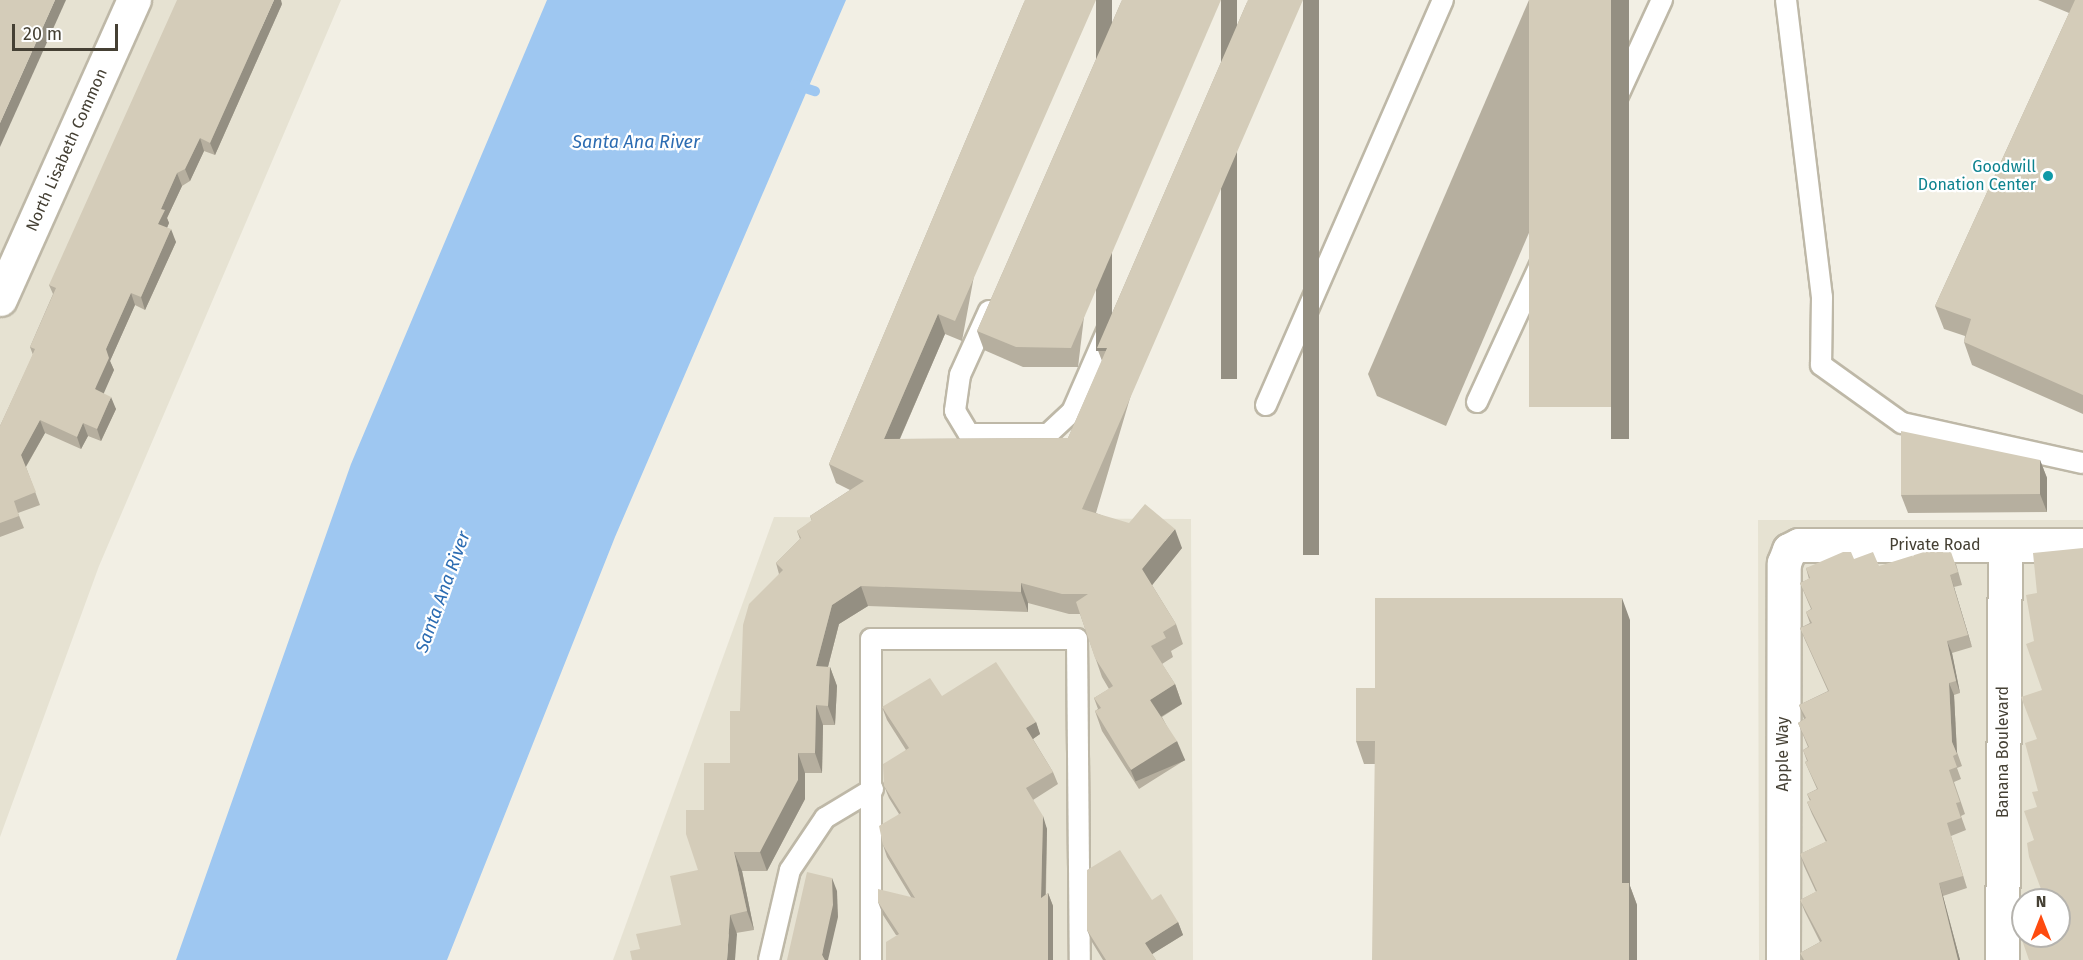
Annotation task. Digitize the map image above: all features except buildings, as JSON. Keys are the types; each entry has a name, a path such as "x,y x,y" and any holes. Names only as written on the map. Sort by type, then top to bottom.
{"street":[{"name":"North Lisabeth Common","path":"0,299 134,0"},
{"name":"Private Road","path":"1789,550 1799,545 2083,545"},
{"name":"Banana Boulevard","path":"2002,960 2005,545"},
{"name":"Apple Way","path":"1783,960 1784,563 1789,550"}],"lane":[{"path":"1266,405 1443,0"},
{"path":"1477,402 1662,0"},
{"path":"1786,0 1822,297 1821,365 1902,423 2083,463"},
{"path":"998,289 960,375 955,411 969,434 1048,434 1072,412 1119,304"},
{"path":"871,960 873,789 871,639 1077,639 1080,960"},
{"path":"769,960 790,870 825,818 873,789"}],"shaded area":[{"path":"0,0 341,0 99,566 0,837"},
{"path":"774,517 1191,519 1193,960 613,960"},
{"path":"1758,520 2083,520 2083,960 1759,960"}],"water":[{"name":"Santa Ana River","path":"547,0 846,0 615,537 447,960 176,960 351,464"}],"waterway":[{"path":"796,85 815,91"}],"place":[{"name":"Goodwill Donation Center","path":"2048,176"}]}
